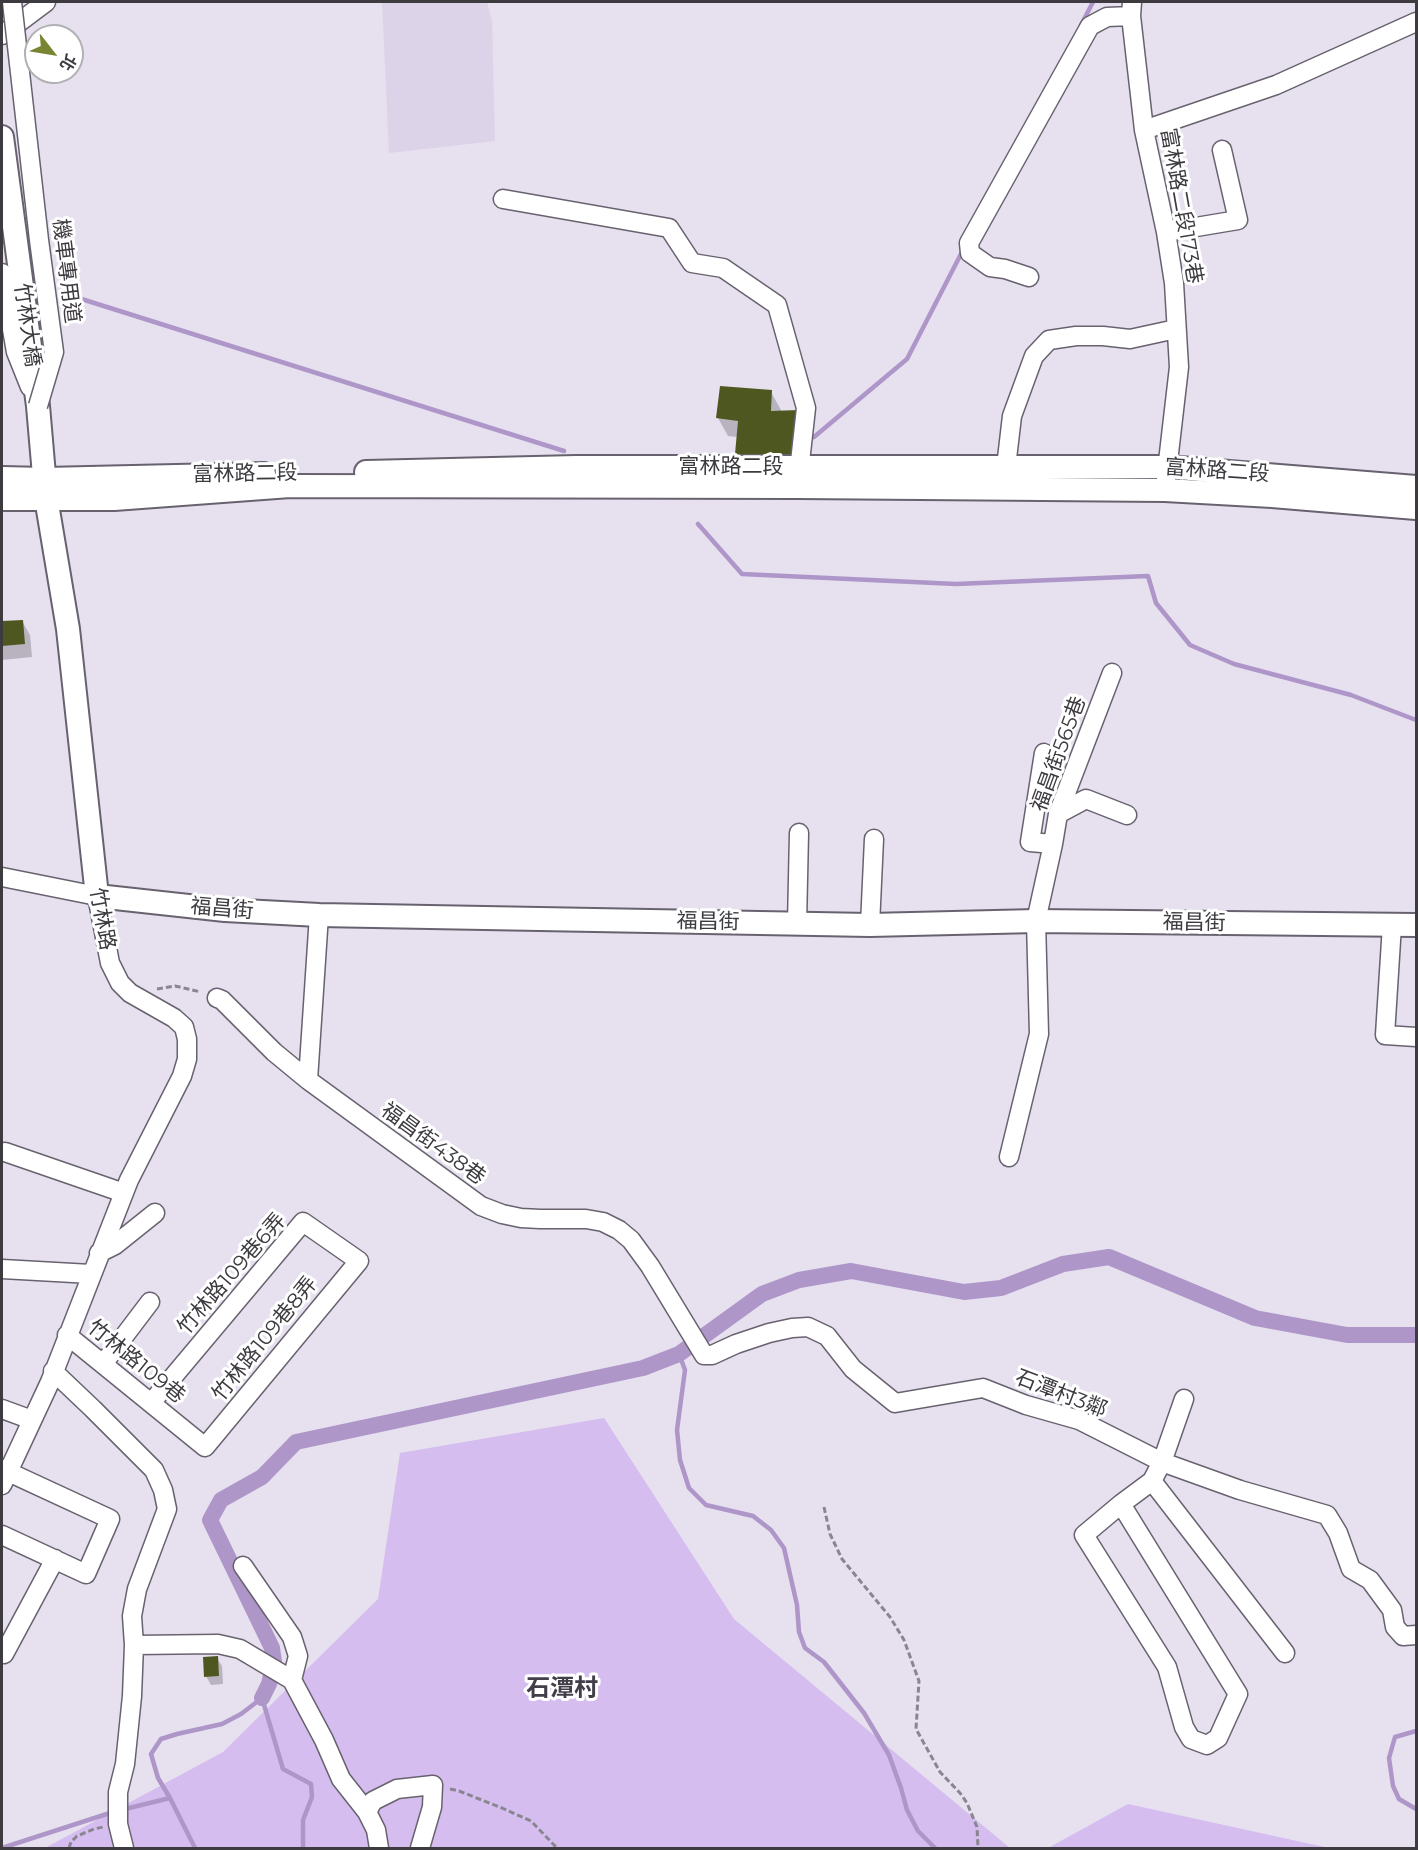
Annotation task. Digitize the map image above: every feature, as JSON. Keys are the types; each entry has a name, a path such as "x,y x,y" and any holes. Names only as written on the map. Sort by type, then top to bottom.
{"main road":[{"name":"竹林大橋","path":"2,137 38,406"},
{"name":"竹林路","path":"38,406 46,488 68,629 97,896"},
{"name":"富林路二段","path":"46,488 114,499 290,486 799,477 1006,467 1167,467 1330,490 1416,508"},
{"name":"富林路二段","path":"799,477 1165,490 1330,490 1416,487"},
{"path":"2,478 46,488"},
{"path":"2,500 46,488"},
{"name":"福昌街","path":"97,896 225,910 319,915 870,925 1036,921 1416,925"}],"street":[{"name":"機車專用道","path":"12,2 54,352 38,406"},
{"path":"2,35 46,2"},
{"path":"1029,277 990,267 970,253 969,243 1090,26 1107,17 1131,9"},
{"name":"富林路二段173巷","path":"1131,9 1144,130 1166,232 1174,283 1179,367 1165,490"},
{"path":"1144,130 1276,85 1416,22"},
{"path":"1166,232 1238,220 1222,150"},
{"path":"503,199 669,228 692,263 723,268 777,305 806,408 799,477"},
{"path":"2,273 16,352"},
{"path":"2,318 38,406"},
{"path":"1006,467 1012,416 1034,356 1049,340 1076,336 1130,339 1176,329"},
{"name":"福昌街565巷","path":"1009,1157 1039,1034 1036,921 1058,814 1112,673"},
{"path":"1044,753 1030,842 1053,844"},
{"path":"1058,814 1086,799 1127,815"},
{"path":"797,924 799,833"},
{"path":"870,925 874,839"},
{"name":"福昌街","path":"2,877 97,896"},
{"name":"竹林路","path":"4,1475 51,1376 124,1192 182,1076 187,1059 187,1039 184,1027 174,1018 130,993 120,983 110,963 97,896"},
{"path":"308,1080 319,915"},
{"path":"1392,925 1385,1035 1416,1037"},
{"name":"福昌街438巷","path":"217,998 222,1000 274,1052 308,1080 481,1206 521,1218 586,1219 603,1222 619,1230 631,1240 650,1266 670,1300"},
{"path":"5,1152 124,1192"},
{"path":"99,1252 115,1245 155,1213"},
{"name":"竹林路109巷6弄","path":"151,1403 303,1222 359,1261"},
{"name":"竹林路109巷8弄","path":"205,1447 359,1261"},
{"path":"2,1269 91,1274"},
{"name":"石潭村3鄰","path":"670,1300 704,1355 712,1355 769,1333 808,1327 826,1336 853,1369 895,1403 983,1388 1026,1405 1079,1420 1162,1462 1240,1490 1327,1515 1338,1533 1351,1569 1370,1580 1392,1610 1395,1627 1403,1636 1411,1635"},
{"path":"103,1364 150,1302"},
{"name":"竹林路109巷","path":"67,1335 205,1447"},
{"path":"51,1376 133,1447 154,1470 163,1490 167,1509 137,1589 132,1616 134,1645 132,1696 125,1764 118,1791 118,1824 124,1848"},
{"path":"1121,1504 1238,1694 1218,1738 1206,1745 1191,1739 1184,1726 1167,1667 1084,1535 1121,1504 1152,1481 1162,1462 1184,1399"},
{"path":"2,1409 32,1420"},
{"path":"2,1535 86,1574 110,1519 4,1475"},
{"path":"1152,1481 1286,1653"},
{"path":"2,1653 4,1654 55,1559"},
{"path":"243,1566 292,1637 298,1656 292,1680"},
{"path":"134,1645 218,1644 240,1649 292,1680 324,1740 341,1779 367,1812 376,1830 378,1848"},
{"path":"367,1812 373,1800 397,1789 434,1785 432,1807 420,1848"}],"path":[{"path":"130,993 175,986 217,998"},
{"path":"824,1507 830,1534 842,1559 890,1617 904,1640 919,1681 916,1730 940,1772 968,1803 977,1827 978,1848"},
{"path":"434,1785 459,1791 531,1821 558,1848"},
{"path":"69,1848 77,1836 94,1829 118,1824"}],"shaded area":[{"path":"382,2 487,2 492,21 495,141 389,153"},
{"path":"604,1418 734,1619 1010,1848 45,1848 223,1752 378,1599 400,1453"},
{"path":"1128,1804 1329,1848 1048,1848"}],"building":[{"path":"720,386 772,390 771,411 799,410 800,455 735,454 738,421 716,418"},
{"path":"23,620 25,644 2,646 2,621"},
{"path":"218,1656 219,1676 204,1677 203,1657"}],"waterway":[{"path":"1081,25 1093,2"},
{"path":"814,437 907,359 963,250"},
{"path":"72,296 564,451"},
{"path":"698,524 742,574 956,584 1148,576 1156,603 1190,645 1234,664 1351,695 1416,720"},
{"path":"262,1698 269,1684 274,1662 272,1648 210,1520 221,1500 262,1477 296,1442 643,1368 679,1354 762,1294 799,1280 851,1271 964,1292 1001,1288 1063,1264 1109,1257 1255,1318 1347,1335 1416,1335"},
{"path":"679,1354 685,1370 677,1430 680,1460 689,1488 706,1505 753,1516 771,1530 784,1548 797,1605 799,1632 805,1648 824,1662 864,1713 889,1755 907,1810 918,1831 935,1848"},
{"path":"121,1810 170,1798 158,1778 151,1754 161,1739 222,1724 241,1714 262,1698 283,1769 311,1784 312,1797 303,1820 303,1848"},
{"path":"1416,1731 1395,1737 1389,1758 1393,1786 1399,1799 1416,1809"},
{"path":"170,1798 195,1848"},
{"path":"2,1848 113,1812"}],"district":[{"name":"石潭村","path":"562,1689"}]}
